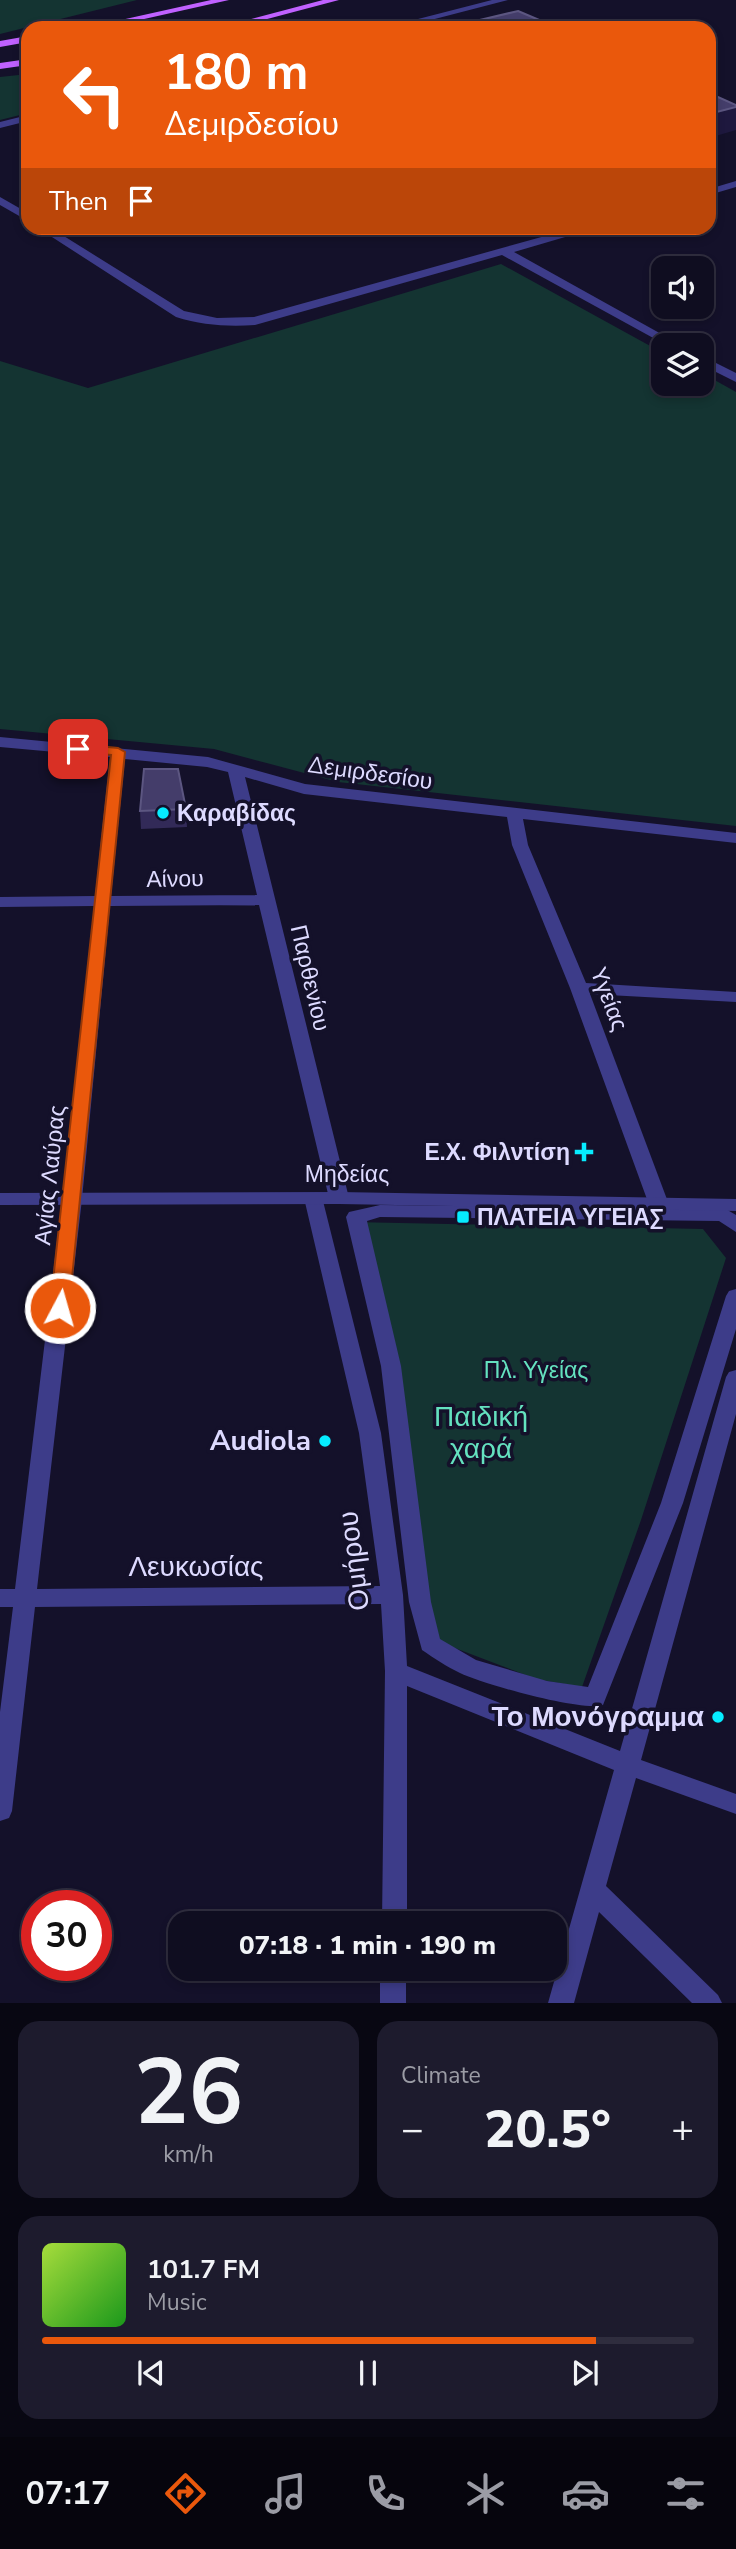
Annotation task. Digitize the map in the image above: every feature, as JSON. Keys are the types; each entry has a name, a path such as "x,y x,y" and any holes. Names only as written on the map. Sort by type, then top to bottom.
{"main road":[{"path":"124,21 224,0"},
{"path":"250,21 334,0"},
{"path":"0,44 21,40"},
{"path":"0,66 21,63"}],"street":[{"path":"417,21 503,0"},
{"path":"0,125 21,120"},
{"path":"716,190 736,184"},
{"path":"0,200 21,214"},
{"path":"55,235 180,314 202,322 226,324 255,321 560,235"},
{"path":"503,251 653,333"},
{"path":"714,366 736,378"},
{"name":"Δεμιρδεσίου","path":"0,742 208,762 304,789 736,838"},
{"name":"Αγίας Λαύρας","path":"0,1811 72,1199 118,752"},
{"name":"Παρθενίου","path":"235,770 339,1198"},
{"name":"Υγείας","path":"514,814 520,845 579,988 658,1202"},
{"name":"Αίνου","path":"0,902 266,900"},
{"path":"579,988 736,997"},
{"name":"Ομήρου","path":"314,1198 370,1433 392,1595 396,1671 394,1911"},
{"name":"Μηδείας","path":"0,1199 339,1198 736,1205"},
{"path":"736,1225 723,1215 586,1212 380,1211 356,1217 391,1366 420,1602 430,1644 468,1667 547,1690 595,1698 672,1503 736,1296"},
{"path":"561,2003 736,1377"},
{"name":"Λευκωσίας","path":"0,1598 392,1595"},
{"path":"396,1671 628,1765 736,1804"},
{"path":"593,1889 709,2003"},
{"path":"393,1981 393,2003"}],"green space":[{"path":"0,0 137,0 52,21 21,21 21,29 0,34"},
{"path":"21,75 21,115 0,120 0,77"},
{"path":"501,264 651,346 651,396 714,396 714,380 736,392 736,826 338,782 214,749 0,729 0,361 88,388"},
{"name":"Πλ. Υγείας","path":"351,1222 703,1229 726,1258 641,1520 582,1687 536,1679 439,1642 411,1607 404,1442"}],"building":[{"path":"518,11 542,21 476,21"},
{"path":"716,96 736,105 716,112"},
{"path":"144,769 178,769 186,809 140,811"}],"place":[{"name":"Καραβίδας","path":"163,813"},
{"name":"Ε.Χ. Φιλντίση","path":"584,1152"},
{"name":"ΠΛΑΤΕΙΑ ΥΓΕΙΑΣ","path":"463,1217"},
{"name":"Audiola","path":"325,1441"},
{"name":"Το Μονόγραμμα","path":"718,1717"}],"route":[{"path":"60,1308 118,752 78,749"}],"park label":[{"name":"Παιδική χαρά","path":"481,1433"}]}
